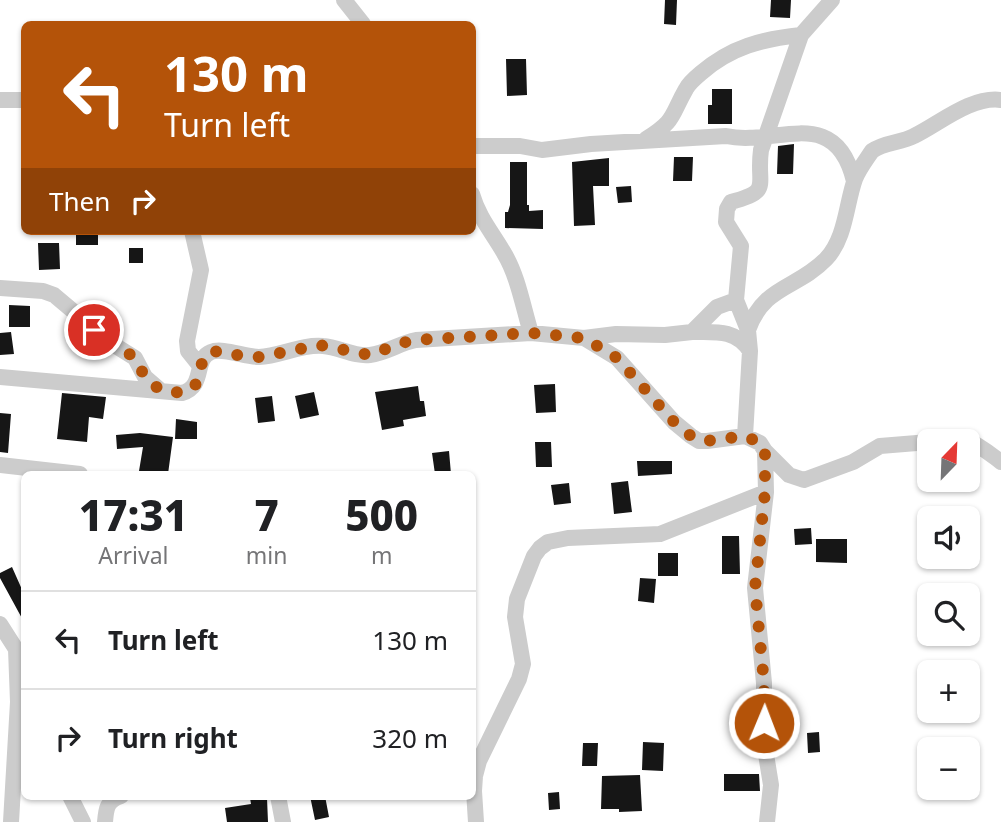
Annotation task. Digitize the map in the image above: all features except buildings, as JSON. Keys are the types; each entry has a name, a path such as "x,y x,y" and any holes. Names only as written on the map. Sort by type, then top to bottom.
{"street":[{"path":"344,0 361,21"},
{"path":"745,436 750,351 748,330 736,300 741,246 726,222 727,209 731,202 757,192 761,150 800,34 832,0"},
{"path":"644,140 669,122 687,86 713,62 742,46 764,39 800,34"},
{"path":"0,100 21,100"},
{"path":"748,330 762,302 818,266 832,251 848,212 854,181 875,148 915,136 937,121 981,102 1001,100"},
{"path":"476,145 520,146 542,150 644,140 726,136 741,140 767,135 814,134 831,142 846,155 854,181"},
{"path":"741,140 759,167"},
{"path":"476,206 512,269 531,333"},
{"path":"193,235 201,270 187,341 188,351 200,366"},
{"path":"0,288 43,291 54,295 111,343 135,358 145,377 160,390"},
{"path":"692,332 717,307 736,300"},
{"path":"0,377 182,393 189,391 196,384 204,356 210,352 260,357 319,345 370,355 416,340 531,333 584,338 616,334 718,332 743,340 750,351"},
{"path":"584,338 617,358 674,422 691,436 707,441 745,436 760,443 789,475 804,480 853,463 880,446 917,443"},
{"path":"980,445 1001,462"},
{"path":"765,451 765,492 755,588 764,683 764,743 771,785 767,822"},
{"path":"0,465 53,471"},
{"path":"476,773 519,679 523,664 515,617 517,599 534,556 540,548 548,542 568,538 660,534 765,492"},
{"path":"0,624 20,656 11,822"},
{"path":"72,800 83,822"},
{"path":"104,822 107,806 114,800"},
{"path":"279,800 283,822"},
{"path":"475,800 476,822"}],"route":[{"path":"94,330 135,358 145,377 160,390 182,393 189,391 196,384 204,356 210,352 260,357 319,345 370,355 416,340 531,333 584,338 605,350 617,358 674,422 691,436 707,441 745,436 760,443 765,451 765,492 755,588 764,683 764,723"}]}
